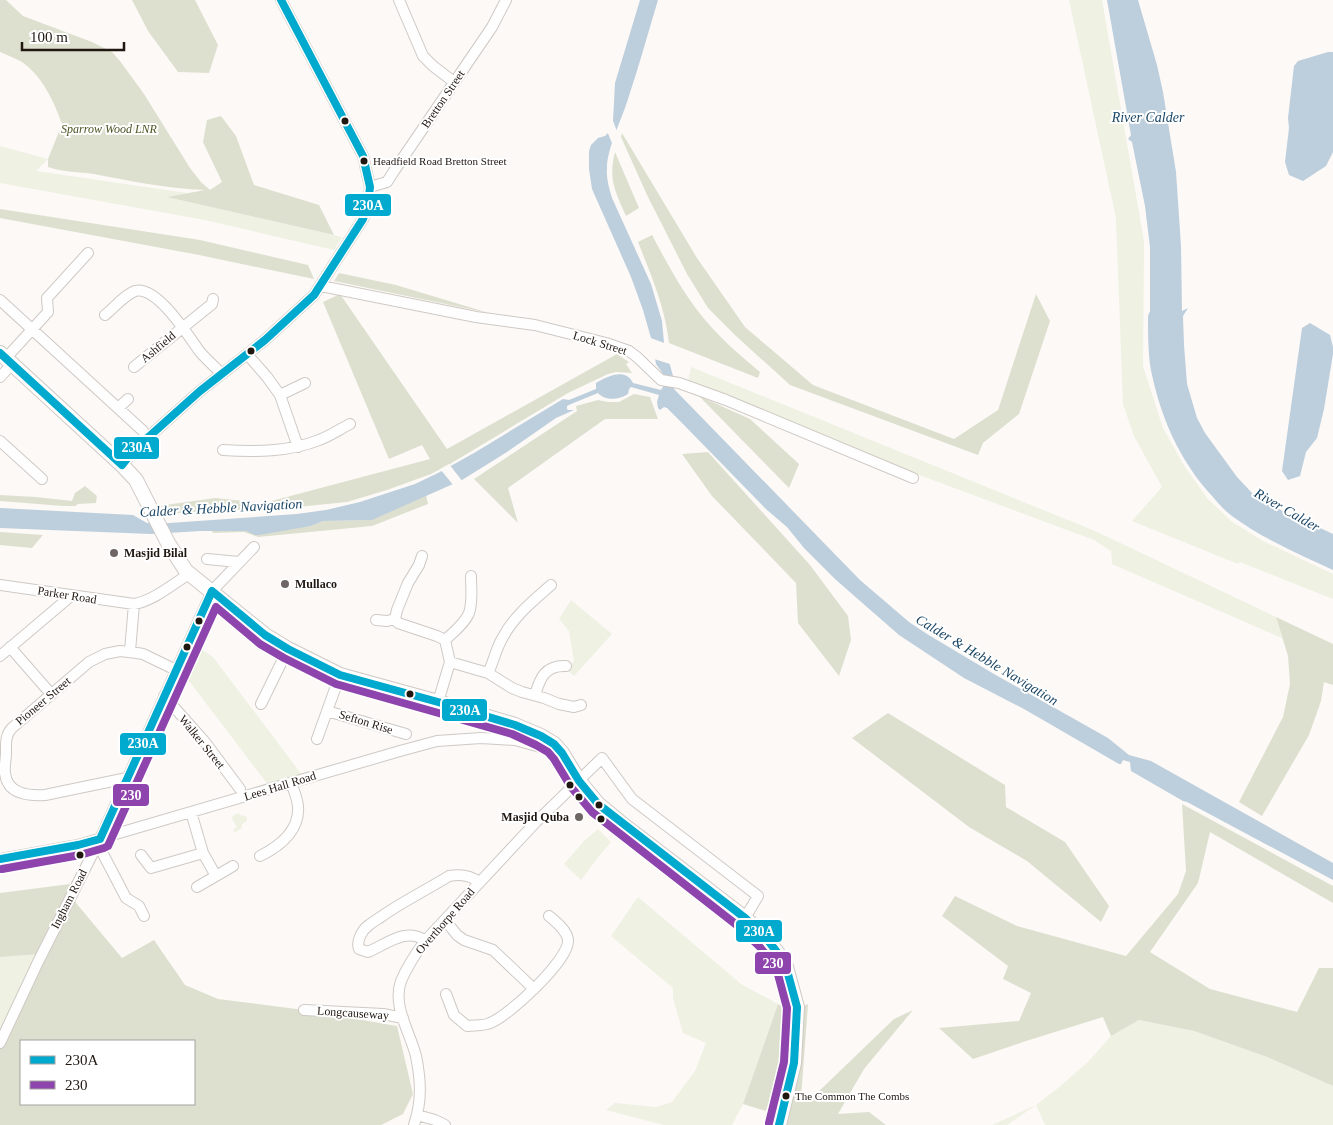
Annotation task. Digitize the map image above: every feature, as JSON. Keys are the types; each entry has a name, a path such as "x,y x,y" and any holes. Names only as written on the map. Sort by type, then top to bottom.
{"main road":[{"path":"6,359 136,480 168,543 186,571 265,635 288,649 340,675 515,724 541,736 554,744 562,753 579,781 598,804 745,918 767,939 785,963 797,1007 794,1063 779,1125"}],"street":[{"path":"122,465 134,450 200,391 265,340 314,295 350,241 363,219 368,205 370,187 363,156 281,0"},
{"path":"399,0 424,56 433,66 454,82"},
{"name":"Bretton Street","path":"370,187 386,182 492,27 506,0"},
{"path":"0,377 6,359 48,312 47,298 88,253"},
{"name":"Lock Street","path":"321,286 467,315 543,327 606,342 637,356 661,380 679,383 726,400 913,478"},
{"name":"Ashfield","path":"105,315 124,298 136,291 145,292 158,300 174,315 201,353 222,374"},
{"name":"Ashfield","path":"134,367 212,304 213,299"},
{"path":"0,300 143,431"},
{"path":"247,354 267,376 280,395 298,447"},
{"path":"280,395 305,383"},
{"path":"118,408 128,399"},
{"path":"223,450 254,452 298,447 320,440 350,424"},
{"path":"0,441 42,479"},
{"name":"Ingham Road","path":"0,1043 100,839 212,591 254,547"},
{"path":"395,620 408,583 422,556"},
{"path":"207,559 239,562"},
{"name":"Parker Road","path":"0,585 134,604 143,603 189,574"},
{"path":"446,640 468,615 471,576"},
{"path":"488,673 503,637 512,623 551,586"},
{"path":"0,656 71,596"},
{"path":"130,652 134,604"},
{"path":"376,620 395,620 398,623 446,640"},
{"path":"438,702 450,662 446,640"},
{"path":"10,647 51,694"},
{"path":"261,704 288,649"},
{"name":"Pioneer Street","path":"128,778 45,795 26,795 9,784 5,774 8,733 51,694 89,662 98,657 112,652 143,654 176,670"},
{"path":"450,662 488,673 512,688 559,704 574,707 580,705"},
{"path":"535,696 541,676 545,672 560,665 566,666"},
{"path":"317,739 340,675"},
{"name":"Walker Street","path":"164,696 205,742 240,789"},
{"name":"Sefton Rise","path":"327,710 406,734"},
{"name":"Lees Hall Road","path":"0,859 78,845 400,751 437,742 480,738 515,740 562,753"},
{"name":"Overthorpe Road","path":"416,1120 421,1089 416,1056 399,1005 401,982 416,952 425,940 536,822 602,758 632,799 758,896 745,918"},
{"path":"260,856 273,855 289,835 296,821 298,804 292,783"},
{"path":"191,812 203,853 216,876"},
{"path":"100,839 102,852 126,898 139,906 144,916"},
{"path":"141,855 152,868 203,853"},
{"path":"197,887 233,866"},
{"path":"425,940 420,936 401,936 368,952 359,949 358,946 359,940 368,925 449,876 469,876 479,882"},
{"path":"446,994 454,1015 467,1026 490,1024 515,1007 534,989 566,951 568,937 565,931 549,916"},
{"path":"558,924 566,916"},
{"path":"445,920 452,930 464,940 492,950 534,989"},
{"name":"Longcauseway","path":"304,1010 383,1014 403,1018"},
{"path":"416,1120 435,1120 445,1125"}],"shaded area":[{"path":"1069,0 1102,0 1144,241 1143,366 1163,428 1183,464 1207,498 1231,521 1263,541 1333,574 1333,599 1240,562 1238,564 1132,521 1162,487 1134,436 1123,404 1116,218"},
{"path":"0,146 48,159 36,171 187,193 168,197 342,237 334,250 205,220 0,183"},
{"path":"691,367 1095,531 1276,617 1282,638 1112,564 1111,551 1094,540 914,473 688,381"},
{"path":"571,600 612,634 574,676 567,670 574,661 569,631 559,619"},
{"path":"197,646 213,657 302,775 269,786 183,673"},
{"path":"239,813 240,816 247,817 247,821 242,824 242,828 234,833 233,830 237,827 233,816"},
{"path":"598,829 611,842 581,880 564,864 584,841"},
{"path":"638,897 741,984 778,1004 743,1104 732,1125 664,1125 606,1110 615,1103 656,1107 672,1102 695,1071 706,1043 683,1033 673,998 673,988 611,936"},
{"path":"42,954 0,1046 0,957"},
{"path":"1139,1020 1194,1031 1267,1057 1333,1086 1333,1125 1045,1125 1036,1105 1088,1062 1111,1036"},
{"path":"1036,1105 1007,1125 992,1125"}],"green space":[{"name":"Sparrow Wood LNR","path":"0,0 6,0 23,16 92,42 112,52 144,94 190,168 210,190 222,182 203,142 207,120 221,116 236,136 254,185 319,205 334,235 167,197 205,190 163,186 48,167 48,159 62,124 51,98 36,74 22,62 0,52"},
{"path":"132,0 195,0 218,45 209,73 178,72 148,31"},
{"path":"622,133 697,258 745,327 813,385 954,439 998,410 1036,294 1050,321 1019,414 983,443 978,455 790,385 708,308 687,274 647,195 621,137"},
{"path":"615,152 639,208 626,216 614,185 612,170"},
{"path":"0,209 200,240 308,265 314,279 199,255 0,218"},
{"path":"652,235 677,280 698,311 725,341 760,372 758,378 669,343 661,304 638,242"},
{"path":"339,273 396,285 489,313 334,281"},
{"path":"340,294 447,449 617,354 629,362 626,364 632,373 616,372 608,374 568,393 431,474 347,502 287,508 160,514 158,506 215,498 264,503 430,459 422,445 389,459 323,302"},
{"path":"634,394 650,397 658,419 605,419 508,488 518,523 474,479 577,411 576,406 598,400 619,402"},
{"path":"699,396 750,419 799,464 789,488"},
{"path":"708,452 810,565 848,616 851,640 839,676 798,623 796,583 712,496 682,454"},
{"path":"85,486 97,496 96,503 63,506 0,501 0,495 72,501 75,493"},
{"path":"426,495 428,504 372,526 258,537 244,532 213,533 212,531 246,531 255,534 311,526 323,521 369,520"},
{"path":"0,532 43,535 32,548 0,545"},
{"path":"1276,617 1333,644 1333,685 1324,682 1321,701 1309,735 1262,816 1239,802 1283,717 1290,684 1288,656"},
{"path":"888,713 1005,785 1006,807 1065,842 1109,906 1101,922 1027,861 969,827 852,738"},
{"path":"1182,804 1333,886 1333,903 1210,832 1198,883 1150,952 1210,989 1297,1012 1319,968 1333,968 1333,1086 1267,1057 1194,1031 1139,1020 1111,1036 1103,1017 973,1059 939,1028 1019,1021 1031,993 1003,979 1008,966 942,916 955,896 1017,926 1126,956 1178,894 1186,871"},
{"path":"70,884 76,903 122,958 154,940 185,985 218,999 304,1010 397,1026 413,1094 403,1114 381,1125 0,1125 0,1046 42,954 0,957 0,893"},
{"path":"778,1004 791,1011 789,1063 780,1102 771,1098 766,1111 743,1104"},
{"path":"808,1004 801,1098 815,1095 894,1019 913,1010 864,1069 838,1114 869,1112 886,1125 786,1125 801,1007"}],"water":[{"path":"640,0 658,0 632,87 609,152 607,176 612,198 651,284 662,321 664,343 673,376 674,389 860,580 909,622 994,674 1108,738 1129,755 1151,761 1333,863 1333,880 1183,801 1131,771 1130,762 1123,760 1119,764 1024,709 964,678 899,635 835,579 804,548 787,527 767,510 667,408 664,407 660,410 658,408 659,395 631,387 628,394 620,398 612,399 601,396 598,393 567,406 568,410 574,410 556,418 462,480 372,520 323,521 311,526 259,535 246,531 151,534 0,528 0,508 133,515 147,523 297,514 326,510 360,502 415,484 474,453 563,399 569,400 596,389 596,383 610,376 625,375 633,383 661,390 666,378 656,364 643,310 631,277 592,189 589,169 591,145 598,138 605,136 609,132 613,121 615,83"},
{"name":"River Calder","path":"1107,0 1138,0 1163,92 1176,172 1181,246 1182,311 1188,308 1183,316 1187,384 1197,418 1205,433 1237,477 1253,494 1293,517 1333,534 1333,570 1269,539 1227,512 1190,468 1180,452 1165,419 1149,359 1150,247 1145,206 1132,142 1128,139 1131,135"},
{"path":"1333,52 1333,152 1326,166 1303,181 1289,175 1285,162 1294,66 1298,61"},
{"path":"1310,323 1330,335 1333,354 1317,438 1306,452 1300,476 1288,480 1282,471 1302,328"}],"pier":[{"path":"612,118 618,134 614,148 607,131"},
{"path":"648,337 667,344 673,365 651,358"},
{"path":"449,464 463,482 454,486 440,469"}],"transit line":[{"name":"230A","path":"0,353 122,465 134,450 200,391 265,340 314,295 363,219 368,205 370,187 363,156 281,0"},
{"name":"230A","path":"0,859 78,845 100,839 212,591 265,635 288,649 340,675 515,725 541,736 554,744 562,753 579,781 598,804 745,918 767,939 785,963 797,1007 794,1063 779,1125"},
{"name":"230","path":"2,869 80,855 108,846 216,607 260,644 336,684 512,734 548,752 571,787 592,812 738,926 759,946 776,967 787,1008 784,1062 769,1123"}],"place":[{"name":"Headfield Road Bretton Street","path":"364,161"},
{"name":"Masjid Bilal","path":"114,553"},
{"name":"Mullaco","path":"285,584"},
{"name":"Masjid Quba","path":"579,817"},
{"name":"The Common The Combs","path":"786,1096"}],"water label":[{"name":"Calder & Hebble Navigation","path":"221,508"},
{"name":"Calder & Hebble Navigation","path":"987,660"}]}
